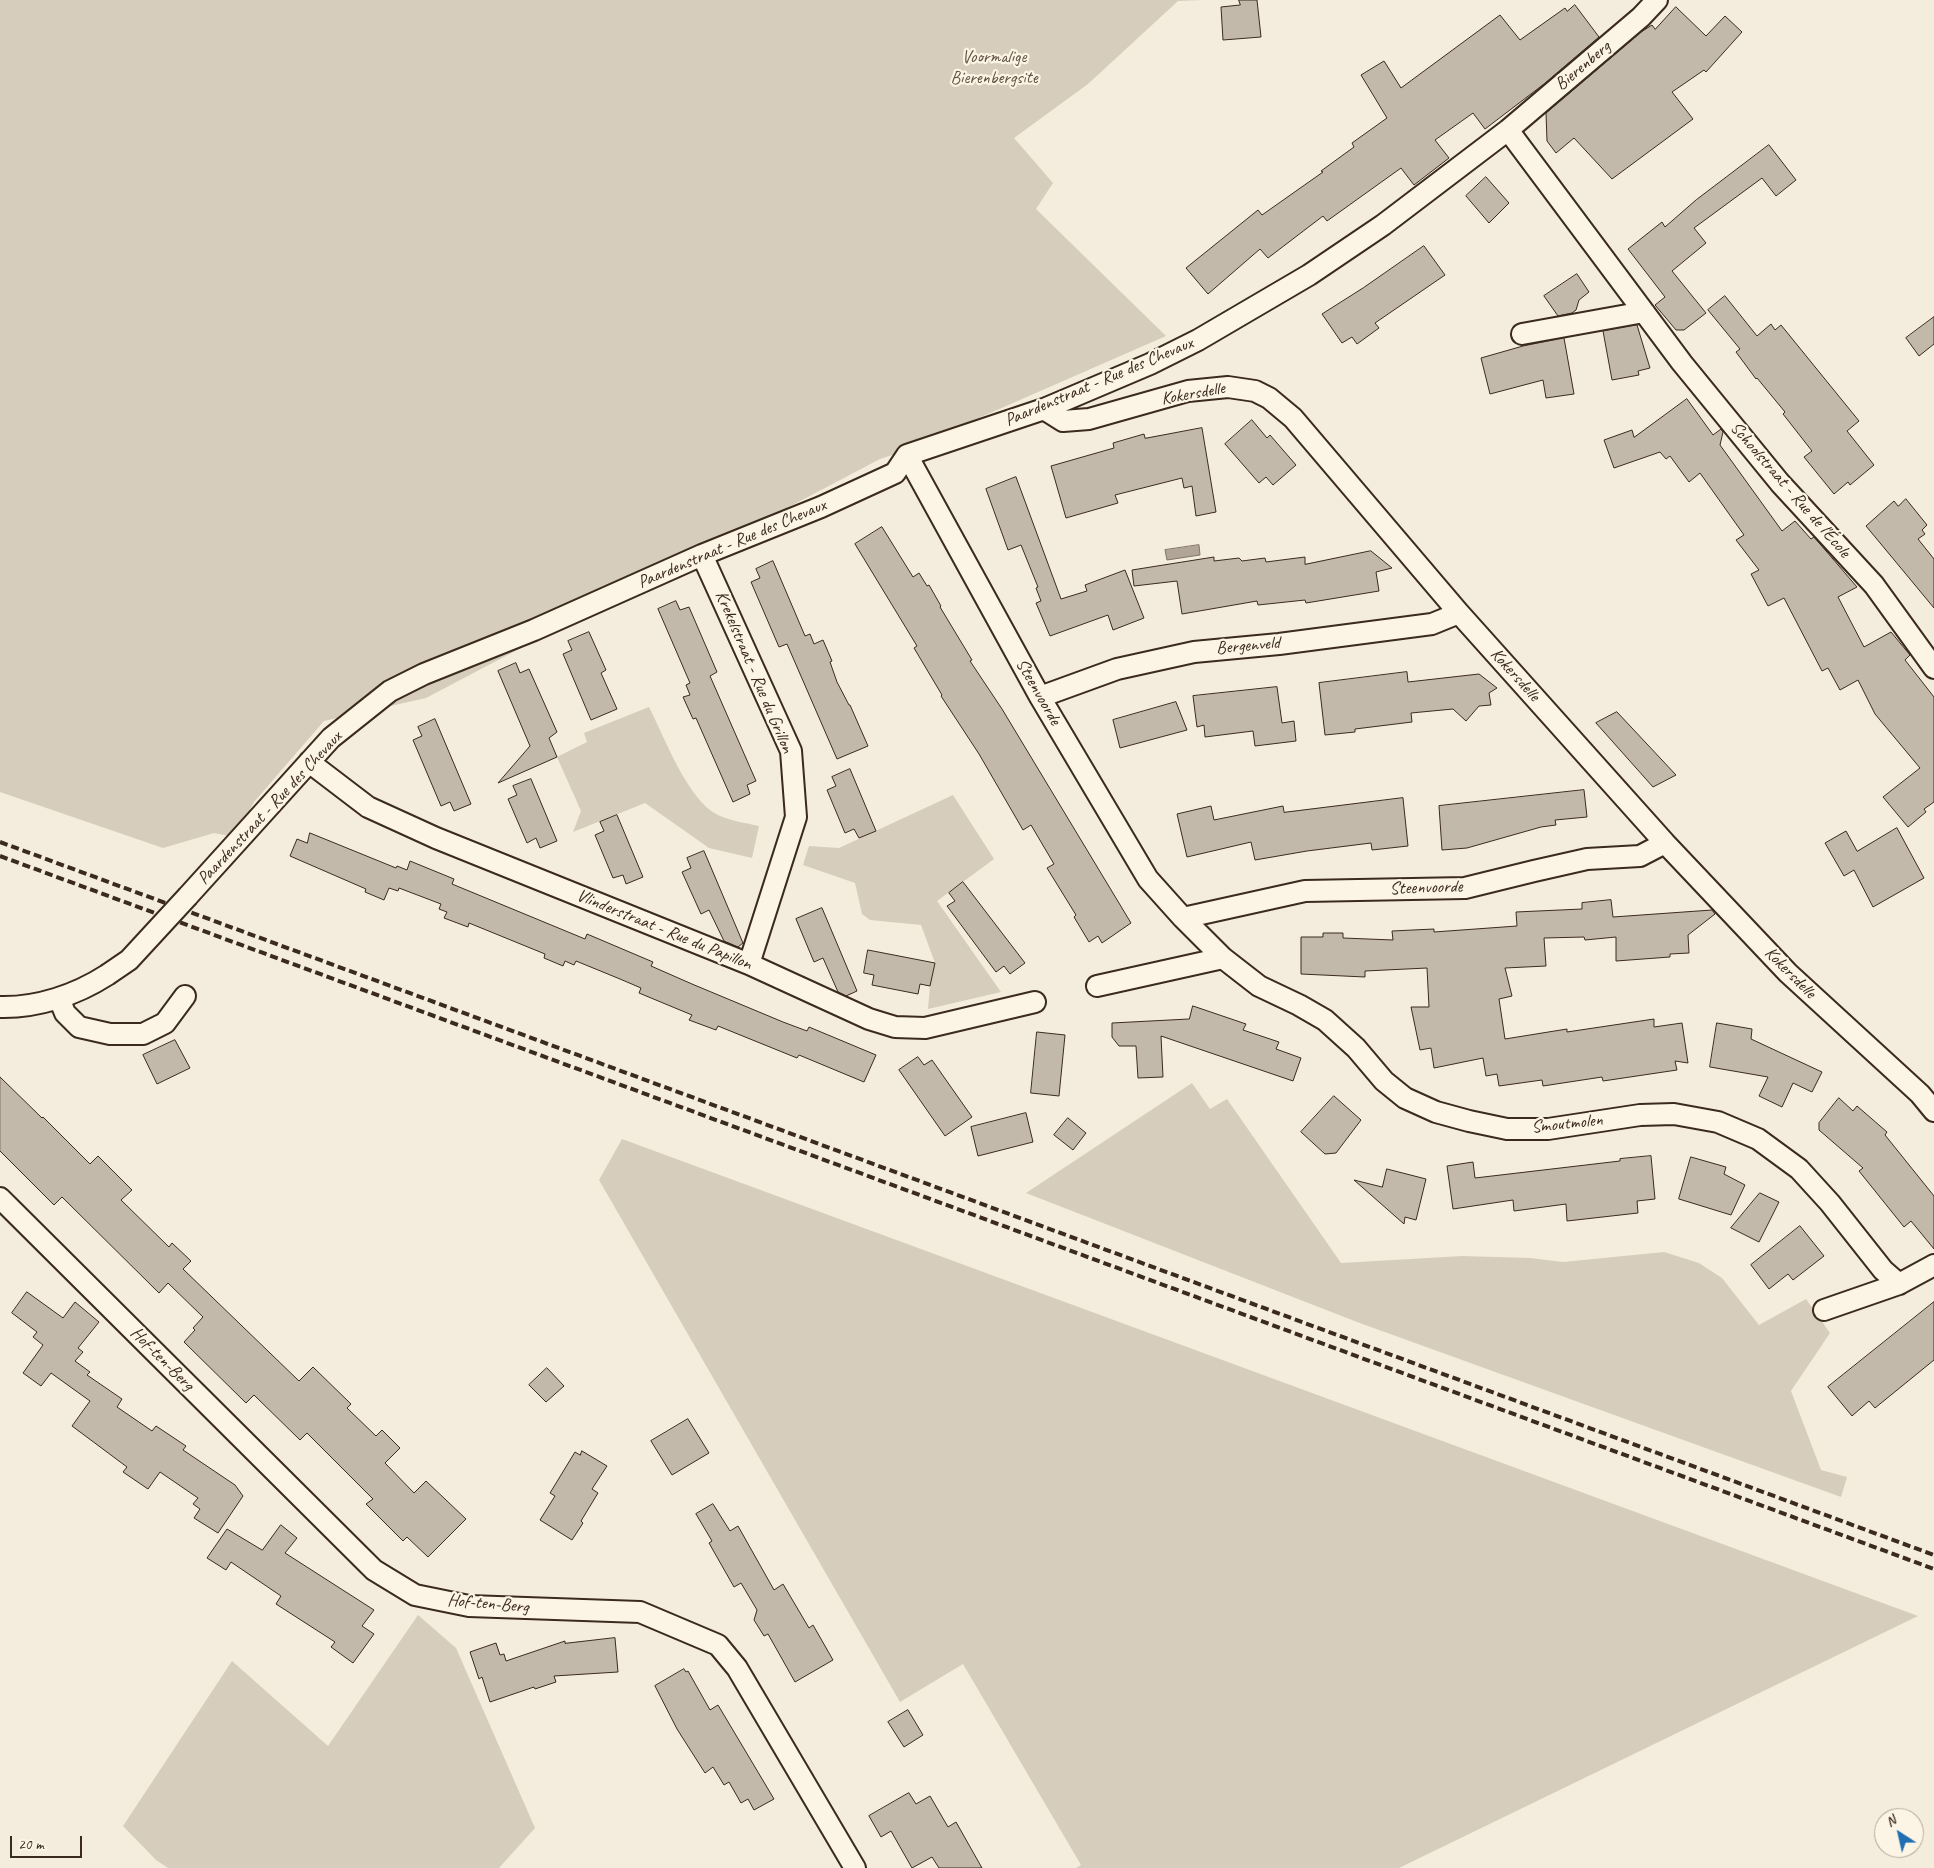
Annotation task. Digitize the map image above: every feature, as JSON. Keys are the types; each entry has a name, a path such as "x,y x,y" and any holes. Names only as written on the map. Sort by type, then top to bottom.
{"street":[{"name":"Bierenberg","path":"1508,130 1641,17 1657,0"},
{"name":"Schoolstraat - Rue de l'École","path":"1508,130 1682,363 1780,483 1874,585 1934,668"},
{"name":"Paardenstraat - Rue des Chevaux","path":"0,1007 22,1006 59,998 93,984 129,960 331,738 390,690 424,674 534,630 702,555 821,507 896,473 907,455 1044,409 1150,364 1198,340 1300,280 1383,225 1508,130"},
{"path":"1522,334 1644,312"},
{"name":"Kokersdelle","path":"1044,409 1063,421 1088,419 1188,391 1219,386 1243,388 1255,391 1268,398 1293,418 1459,613 1665,843 1788,974 1920,1094 1934,1111"},
{"name":"Steenvoorde","path":"907,455 1040,697 1148,878 1183,918 1223,958"},
{"name":"Krekelstraat - Rue du Grillon","path":"702,555 791,751 796,817 749,964"},
{"name":"Bergenveld","path":"1040,697 1118,669 1194,652 1280,644 1432,624 1459,613"},
{"name":"Vlinderstraat - Rue du Papillon","path":"309,762 368,807 436,838 749,964 869,1019 895,1027 925,1028 1035,1002"},
{"name":"Steenvoorde","path":"1183,918 1305,891 1466,888 1587,859 1640,856 1665,843"},
{"path":"1097,986 1223,958"},
{"name":"Smoutmolen","path":"1223,958 1259,986 1325,1020 1356,1048 1384,1080 1405,1098 1436,1112 1469,1122 1506,1129 1548,1128 1640,1116 1674,1114 1718,1122 1758,1138 1799,1169 1830,1203 1883,1270 1899,1284"},
{"path":"59,998 65,1013 79,1027 110,1034 143,1034 166,1023 185,996"},
{"name":"Hof-ten-Berg","path":"0,1198 374,1570 415,1595 469,1606 640,1612 718,1645 737,1668 855,1868"},
{"path":"1824,1310 1899,1284 1934,1265"}],"green space":[{"name":"Voormalige Bierenbergsite","path":"0,0 1202,0 1178,1 1088,84 1014,138 1053,183 1036,209 1166,336 901,452 880,459 426,698 324,721 254,802 235,837 214,833 163,848 0,792"},
{"path":"649,707 678,767 707,808 723,817 759,826 752,858 709,848 645,803 573,832 581,811 557,757 587,742 584,733"},
{"path":"953,795 994,859 937,901 1001,992 928,1009 935,963 921,925 870,920 862,914 855,883 803,865 809,846 839,848"},
{"path":"1192,1083 1210,1109 1227,1099 1341,1263 1462,1256 1530,1258 1563,1262 1664,1252 1699,1263 1722,1278 1759,1325 1806,1299 1830,1333 1791,1391 1821,1470 1847,1477 1841,1497 1357,1322 1026,1193"},
{"path":"622,1139 1918,1616 1399,1868 1076,1868 1081,1865 963,1664 900,1702 599,1180"},
{"path":"418,1615 456,1648 535,1828 499,1868 168,1868 156,1860 123,1826 232,1661 328,1746"}],"shaded area":[{"path":"1199,545 1200,555 1167,560 1165,550"}],"building":[{"path":"1239,0 1257,0 1261,37 1223,40 1221,7 1240,5"},
{"path":"1575,5 1599,37 1544,84 1485,129 1473,113 1435,140 1449,158 1414,185 1401,168 1327,221 1323,216 1268,258 1260,249 1208,294 1186,268 1258,210 1262,215 1323,172 1321,171 1354,147 1352,143 1387,118 1361,75 1384,61 1401,88 1500,15 1520,40 1565,8 1567,11"},
{"path":"1676,7 1706,36 1725,16 1742,32 1706,72 1704,70 1672,92 1693,119 1612,179 1574,138 1556,153 1547,141 1546,113 1641,32 1652,25 1655,29"},
{"path":"1769,145 1796,180 1776,196 1762,178 1694,228 1706,243 1672,271 1706,313 1684,330 1676,330 1655,305 1665,297 1628,249 1662,222 1665,227 1696,200"},
{"path":"1486,177 1509,203 1489,223 1466,196"},
{"path":"1424,246 1445,275 1375,323 1379,328 1357,344 1352,337 1342,343 1322,314"},
{"path":"1577,274 1589,292 1579,300 1576,310 1572,313 1558,316 1544,296"},
{"path":"1725,296 1757,336 1771,324 1775,330 1781,325 1859,421 1847,431 1874,465 1850,485 1848,482 1834,494 1804,457 1812,451 1783,414 1785,412 1756,379 1736,352 1740,349 1708,310"},
{"path":"1934,317 1934,344 1919,356 1906,338"},
{"path":"1637,325 1650,368 1638,371 1639,375 1612,380 1603,331"},
{"path":"1564,338 1574,394 1546,398 1543,380 1490,394 1481,358 1523,346"},
{"path":"1687,399 1713,435 1721,429 1723,432 1720,445 1782,531 1795,521 1811,539 1814,537 1857,587 1838,597 1864,647 1891,632 1910,655 1905,660 1934,697 1934,802 1924,809 1926,812 1908,827 1883,797 1920,768 1875,714 1858,680 1840,690 1828,668 1822,671 1784,598 1768,606 1751,574 1759,570 1736,540 1744,535 1700,473 1689,482 1670,456 1666,459 1660,452 1614,468 1604,440 1632,430 1634,437"},
{"path":"1252,420 1267,438 1270,435 1296,465 1273,485 1266,477 1259,483 1225,444"},
{"path":"1202,428 1216,512 1196,516 1192,486 1184,488 1182,478 1115,495 1118,503 1066,518 1051,466 1114,448 1113,443 1144,434 1145,438"},
{"path":"1016,477 1061,599 1087,591 1085,585 1125,570 1144,618 1113,630 1108,615 1050,636 1036,603 1041,601 1036,588 1038,587 1021,545 1008,550 986,489"},
{"path":"1906,499 1927,525 1922,530 1925,534 1918,539 1934,559 1934,608 1866,526 1894,501 1898,506"},
{"path":"882,527 913,577 919,573 927,586 929,585 972,660 970,661 1002,709 1131,923 1102,943 1098,936 1089,942 1074,917 1076,915 1047,868 1054,864 1031,825 1023,830 979,754 941,696 914,648 917,646 855,544"},
{"path":"1371,551 1392,568 1376,572 1379,591 1306,603 1305,600 1258,605 1257,601 1182,614 1177,581 1134,586 1132,570 1214,557 1214,561 1239,558 1242,561 1265,558 1266,562 1305,557 1305,564"},
{"path":"773,561 805,636 810,634 814,644 823,640 832,661 830,662 837,682 850,705 868,746 837,759 787,644 779,647 751,582 760,578 756,569"},
{"path":"676,601 680,610 689,607 717,672 710,676 756,781 747,785 750,794 733,802 696,718 693,719 683,697 690,695 686,685 690,683 658,609"},
{"path":"589,632 606,670 601,673 617,709 591,720 563,654 572,650 568,641"},
{"path":"516,663 520,673 529,669 557,732 549,738 557,757 498,783 530,746 498,671"},
{"path":"1407,672 1408,682 1479,674 1497,688 1489,693 1491,705 1479,706 1466,721 1453,709 1411,713 1412,722 1355,729 1355,732 1325,735 1319,683"},
{"path":"1277,687 1282,723 1294,721 1296,741 1255,746 1253,731 1205,737 1204,725 1197,727 1193,696"},
{"path":"1176,702 1187,730 1120,748 1113,720"},
{"path":"1617,712 1676,775 1653,787 1596,723"},
{"path":"435,719 471,804 454,811 450,802 441,806 413,740 422,736 418,727"},
{"path":"850,769 876,831 859,838 854,829 845,833 827,790 836,786 832,777"},
{"path":"531,779 557,841 540,848 536,838 527,843 508,799 517,795 513,786"},
{"path":"1584,790 1587,817 1555,820 1556,825 1541,827 1467,848 1442,850 1439,806"},
{"path":"1403,798 1408,846 1372,850 1371,843 1255,860 1251,842 1187,857 1177,814 1211,806 1214,820 1283,806 1284,812"},
{"path":"617,815 643,877 626,884 623,875 613,878 595,835 604,831 600,822"},
{"path":"1897,828 1924,878 1873,907 1854,870 1844,876 1825,843 1846,831 1857,851"},
{"path":"310,833 396,868 397,866 407,870 410,861 454,879 452,884 585,939 587,934 653,962 651,966 783,1022 807,1031 809,1027 876,1055 864,1082 799,1055 797,1058 718,1026 716,1030 689,1020 692,1015 639,993 641,988 620,979 576,961 574,965 565,961 563,966 544,958 545,954 469,923 468,927 444,918 447,912 439,909 441,904 399,888 398,891 389,888 384,900 365,892 366,889 290,856 297,839 307,843"},
{"path":"704,851 743,943 738,947 724,941 709,910 701,914 682,872 691,868 687,858"},
{"path":"963,882 1025,963 1010,974 1004,966 996,972 947,906 955,901 949,893"},
{"path":"1611,900 1613,917 1712,910 1715,914 1688,935 1689,953 1670,954 1670,957 1616,961 1616,937 1585,940 1584,937 1544,938 1546,966 1505,968 1512,996 1499,999 1505,1039 1567,1029 1567,1032 1654,1019 1654,1027 1682,1023 1688,1063 1675,1061 1677,1070 1603,1081 1602,1077 1543,1086 1542,1080 1499,1086 1497,1074 1486,1076 1483,1058 1434,1068 1431,1048 1420,1050 1411,1007 1429,1007 1427,968 1365,971 1365,977 1301,974 1301,937 1323,937 1323,933 1343,933 1343,938 1393,940 1392,931 1434,929 1434,932 1517,926 1516,912 1582,909 1582,903"},
{"path":"822,908 857,991 846,996 838,992 823,958 814,962 796,919"},
{"path":"868,950 935,963 930,986 920,984 918,994 872,985 874,975 864,973"},
{"path":"1193,1006 1246,1024 1243,1030 1279,1042 1276,1049 1301,1058 1293,1081 1161,1036 1163,1077 1138,1078 1136,1046 1119,1046 1112,1037 1112,1023 1189,1019"},
{"path":"1717,1023 1752,1029 1751,1039 1822,1072 1812,1092 1793,1083 1782,1107 1759,1096 1768,1077 1710,1067"},
{"path":"1037,1032 1065,1035 1059,1096 1031,1093"},
{"path":"175,1040 190,1068 157,1084 143,1055"},
{"path":"918,1057 924,1065 932,1060 972,1117 945,1136 899,1070"},
{"path":"0,1077 90,1164 98,1156 132,1190 121,1200 169,1247 172,1243 191,1261 183,1269 299,1381 313,1367 351,1404 347,1408 376,1436 382,1430 400,1448 385,1463 414,1493 426,1481 466,1519 428,1557 407,1537 403,1541 366,1504 373,1499 307,1433 300,1440 254,1395 246,1403 184,1342 203,1317 168,1283 159,1293 62,1197 54,1205 0,1151"},
{"path":"1334,1096 1361,1120 1336,1153 1325,1154 1301,1132"},
{"path":"1839,1098 1853,1111 1857,1106 1887,1132 1885,1135 1934,1196 1934,1249 1911,1221 1904,1227 1859,1171 1863,1168 1819,1130 1819,1123"},
{"path":"1026,1113 1033,1142 978,1156 971,1127"},
{"path":"1068,1118 1086,1133 1073,1150 1054,1135"},
{"path":"1651,1156 1655,1199 1637,1201 1638,1213 1567,1221 1566,1204 1514,1211 1513,1200 1453,1209 1447,1166 1473,1162 1475,1178"},
{"path":"1691,1157 1726,1167 1724,1174 1745,1185 1731,1215 1679,1199"},
{"path":"1387,1169 1426,1179 1416,1220 1405,1217 1404,1224 1354,1180 1382,1187"},
{"path":"1760,1193 1779,1202 1759,1242 1731,1228"},
{"path":"1800,1226 1824,1256 1793,1280 1788,1274 1769,1289 1751,1265"},
{"path":"27,1292 63,1318 75,1302 99,1322 78,1348 83,1352 75,1361 90,1372 87,1375 122,1399 117,1407 152,1431 156,1426 186,1446 183,1450 235,1485 243,1496 218,1533 194,1518 200,1509 193,1504 198,1498 160,1472 148,1489 123,1472 127,1467 72,1426 90,1401 51,1373 41,1386 23,1373 43,1345 33,1337 37,1332 12,1313"},
{"path":"1934,1302 1934,1360 1875,1408 1869,1401 1852,1416 1828,1387"},
{"path":"547,1368 564,1386 546,1402 529,1385"},
{"path":"688,1419 709,1453 672,1475 651,1441"},
{"path":"582,1451 607,1466 592,1489 598,1493 572,1540 540,1520 555,1496 550,1493 575,1452 580,1455"},
{"path":"713,1504 730,1531 738,1526 774,1590 783,1584 809,1628 813,1625 833,1660 795,1682 768,1634 764,1636 754,1620 757,1610 741,1583 734,1587 709,1543 712,1541 696,1514"},
{"path":"281,1525 297,1538 285,1553 374,1610 362,1626 374,1634 353,1663 331,1647 335,1642 276,1604 281,1596 231,1562 226,1570 207,1558 227,1529 262,1550"},
{"path":"615,1638 618,1672 554,1676 556,1682 535,1689 534,1687 490,1702 482,1677 479,1679 470,1652 496,1643 500,1655 504,1654 506,1661 565,1641 565,1643"},
{"path":"684,1669 686,1672 688,1671 710,1710 718,1705 774,1799 754,1810 748,1799 741,1803 729,1782 724,1785 713,1767 705,1773 677,1729 655,1686"},
{"path":"908,1710 923,1735 904,1747 888,1722"},
{"path":"909,1793 916,1804 930,1796 948,1827 956,1822 982,1868 939,1868 932,1857 912,1868 891,1831 881,1837 869,1816"}],"railway":[{"path":"0,842 1934,1555"},
{"path":"0,856 1934,1569"}]}
